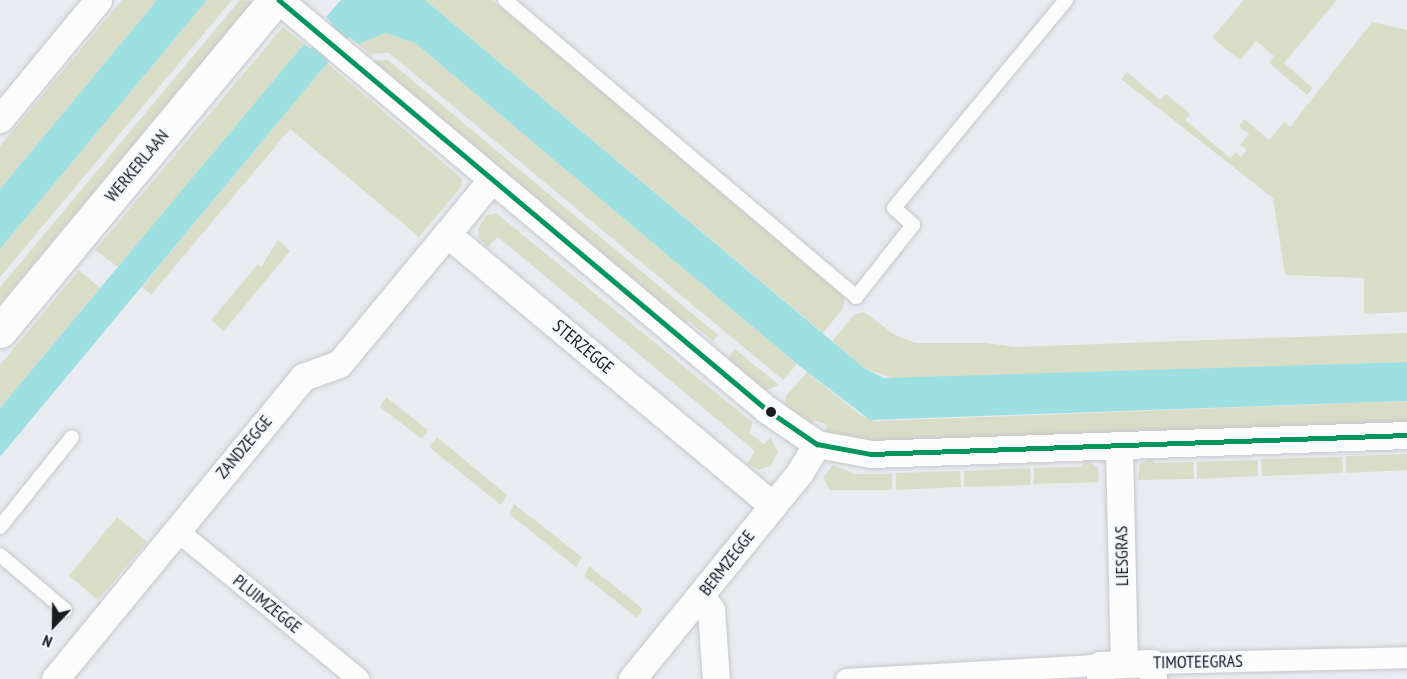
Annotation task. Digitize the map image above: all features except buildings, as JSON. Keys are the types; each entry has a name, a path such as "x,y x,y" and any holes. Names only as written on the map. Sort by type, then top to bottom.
{"street":[{"path":"0,119 98,0"},
{"path":"277,0 766,409 817,444 871,454 1119,448 1407,435"},
{"name":"WERKERLAAN","path":"0,331 277,0"},
{"path":"447,234 491,180"},
{"name":"STERZEGGE","path":"447,234 772,505"},
{"name":"ZANDZEGGE","path":"55,679 175,529 303,377 339,364 447,234"},
{"name":"BERMZEGGE","path":"632,679 800,472 817,444"},
{"name":"LIESGRAS","path":"1108,669 1119,448"},
{"name":"PLUIMZEGGE","path":"175,529 359,679"},
{"path":"701,596 711,610 716,679"},
{"path":"659,647 660,679"},
{"name":"TIMOTEEGRAS","path":"846,679 1108,669 1152,671 1407,657"}],"lane":[{"path":"505,0 856,297 913,225 894,208 1066,0"},
{"path":"0,527 72,437"},
{"path":"0,555 65,610"}],"green space":[{"path":"122,0 157,0 0,189 0,146"},
{"path":"207,0 232,0 0,277 0,249"},
{"path":"240,0 253,1 0,304 0,287"},
{"path":"425,0 492,0 843,293 844,307 823,333"},
{"path":"1244,0 1337,0 1284,63 1313,88 1307,95 1269,63 1274,56 1256,41 1240,60 1212,38"},
{"path":"1372,22 1407,30 1407,312 1364,314 1364,278 1285,275 1273,198 1121,79 1127,72 1160,100 1166,94 1190,114 1185,120 1230,158 1236,152 1241,157 1247,150 1240,145 1249,134 1239,126 1244,119 1269,140 1284,122 1290,127"},
{"path":"283,27 304,44 118,267 95,250"},
{"path":"386,33 415,43 797,364 783,380 389,53 370,54 358,44"},
{"path":"388,60 718,335 713,341 689,321 684,326 369,61"},
{"path":"327,63 462,179 461,187 419,237 290,129 151,295 142,287"},
{"path":"496,213 753,423 749,432 763,444 771,438 778,452 771,466 759,470 747,464 755,451 498,237 487,247 479,238 478,229 486,216"},
{"path":"278,240 290,251 224,331 211,320 258,264 261,267"},
{"path":"79,270 100,288 0,408 0,365"},
{"path":"864,312 895,335 916,343 986,343 1016,347 1407,333 1407,362 897,380 864,368 832,341 855,314"},
{"path":"735,349 779,385 765,391 726,360"},
{"path":"807,372 862,416 876,421 1407,401 1407,424 867,444 824,435 827,425 814,420 810,429 784,407 786,396"},
{"path":"386,397 428,430 422,439 380,407"},
{"path":"437,437 507,495 501,505 429,447"},
{"path":"1407,454 1407,470 1346,473 1346,456"},
{"path":"1342,457 1343,473 1262,476 1261,459"},
{"path":"1150,459 1155,463 1193,462 1194,479 1138,480 1140,464"},
{"path":"1258,460 1258,476 1197,479 1197,462"},
{"path":"1086,461 1098,467 1099,482 1034,484 1034,468 1081,467"},
{"path":"833,465 855,474 892,474 892,490 830,490 823,478"},
{"path":"1030,468 1031,485 964,487 964,471"},
{"path":"960,471 961,487 896,490 896,473"},
{"path":"514,504 582,557 576,567 509,514"},
{"path":"117,517 147,542 98,600 69,576"},
{"path":"589,566 643,609 637,618 584,576"}],"water":[{"path":"157,0 207,0 0,249 0,189"},
{"path":"341,0 425,0 864,368 884,378 1407,362 1407,401 870,420 797,364 415,43 386,33 358,44 349,37 0,457 0,408 304,44 311,49 332,23 326,17"}],"transit line":[{"path":"279,0 766,409 817,444 871,454 1407,435"}]}
